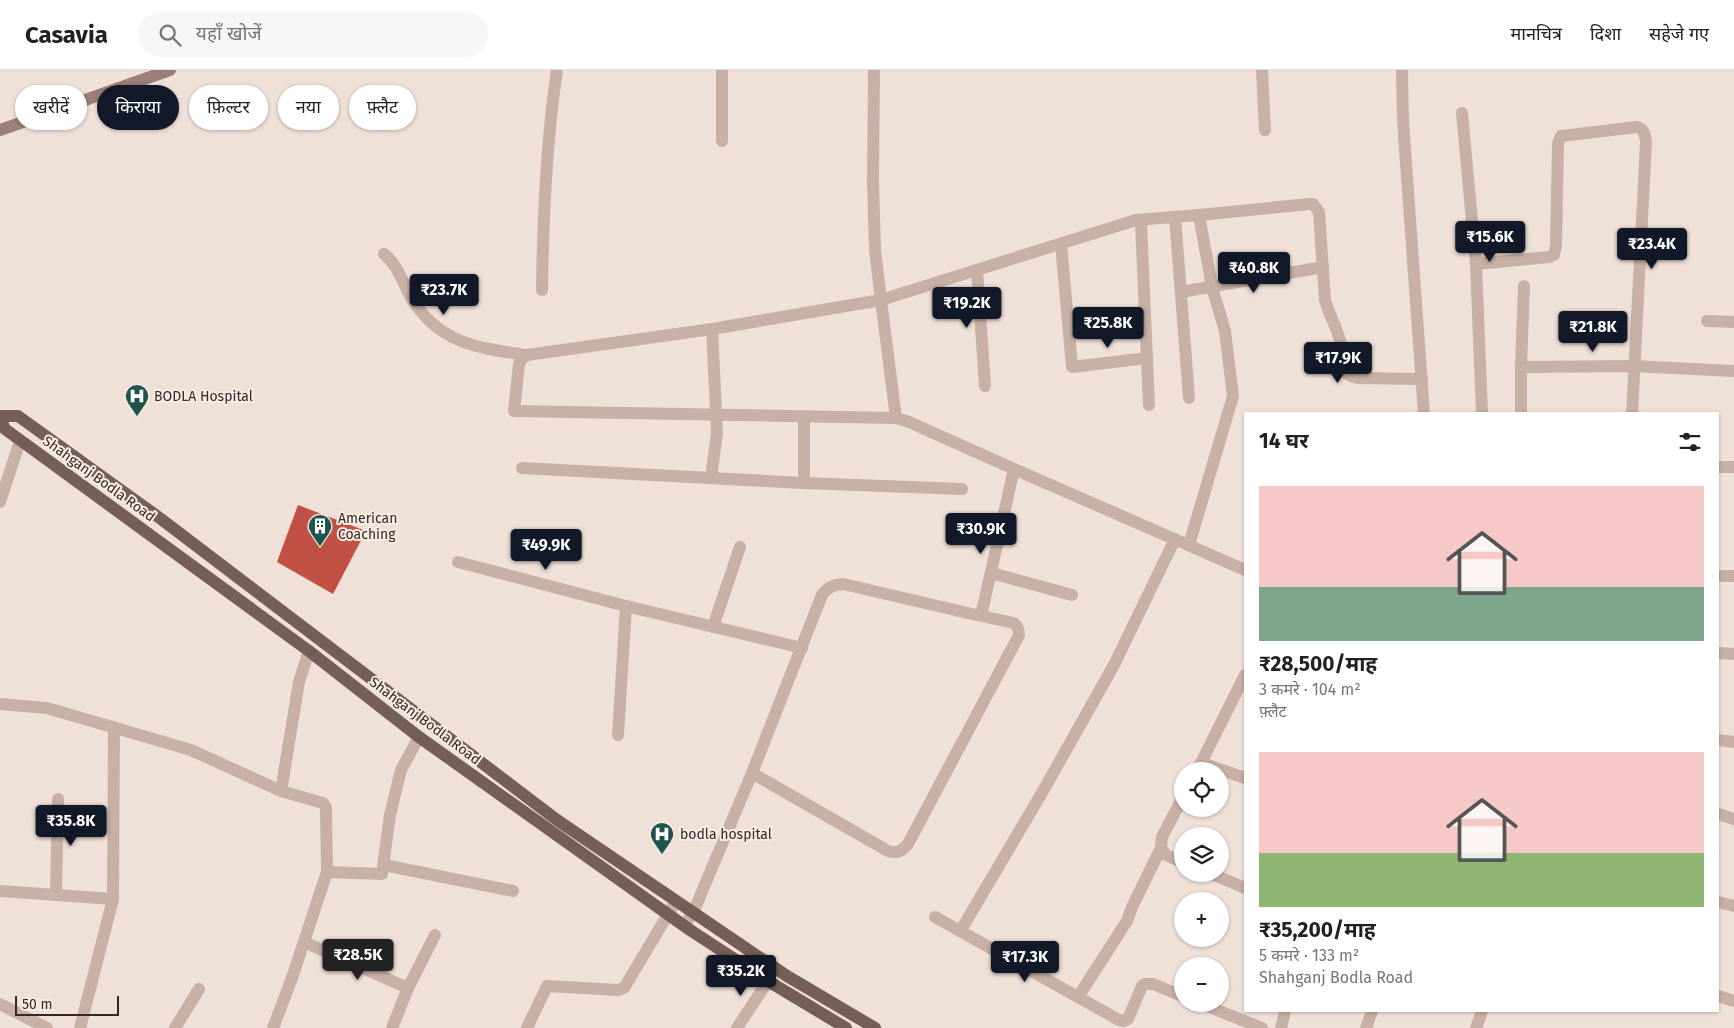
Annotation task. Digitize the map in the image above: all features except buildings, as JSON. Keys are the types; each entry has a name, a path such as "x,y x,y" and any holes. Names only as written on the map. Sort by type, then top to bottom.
{"main road":[{"path":"0,130 170,70"},
{"path":"0,418 18,416 50,438 161,519 557,820 806,987 875,1028"},
{"name":"Shahganj Bodla Road","path":"0,418 5,429 309,651 419,737 667,914 768,981 846,1028"},
{"path":"798,998 806,987"}],"street":[{"path":"542,290 545,171 558,70"},
{"path":"722,70 722,141"},
{"path":"874,70 873,182 875,250 896,418"},
{"path":"1262,70 1265,130"},
{"path":"1402,70 1403,112 1424,412"},
{"path":"1462,114 1476,264 1482,412"},
{"path":"1476,264 1554,255 1556,244 1558,143 1561,136 1641,128 1646,142 1632,412"},
{"path":"384,254 392,262 411,298 439,330 458,341 472,346 527,355 712,329 882,300 1136,220 1199,216 1313,204 1319,212 1325,300 1328,312 1339,336 1345,372 1352,377 1358,378 1422,379"},
{"path":"1189,545 1233,396 1225,331 1212,287 1199,216"},
{"path":"1175,217 1189,398"},
{"path":"1136,220 1141,223 1149,405"},
{"path":"1061,244 1072,367 1147,358"},
{"path":"1181,292 1324,267"},
{"path":"977,270 986,386"},
{"path":"1521,412 1524,286"},
{"path":"1706,321 1734,322"},
{"path":"711,478 716,450 712,329"},
{"path":"527,355 522,358 519,364 514,411 896,418 910,422 1244,570"},
{"path":"1521,367 1634,366 1734,371"},
{"path":"804,416 804,483"},
{"path":"0,502 20,440"},
{"path":"1719,468 1734,467"},
{"path":"522,468 804,483 962,489"},
{"path":"981,616 1014,469"},
{"path":"961,930 1114,665 1175,539"},
{"path":"713,627 740,547"},
{"path":"458,562 626,606 802,648"},
{"path":"991,573 1072,595"},
{"path":"1719,576 1734,576"},
{"path":"684,925 693,913 752,773 822,595 827,589 833,585 843,584 1014,623 1020,630 1020,635 908,844 901,851 894,853 888,851 752,773"},
{"path":"618,735 626,606"},
{"path":"281,791 300,682 309,651"},
{"path":"1719,653 1734,654"},
{"path":"1203,762 1244,681"},
{"path":"0,704 47,708 191,750 281,791 326,807 327,872 274,1028"},
{"path":"80,1028 113,899 114,727"},
{"path":"327,872 379,875 383,872 390,816 401,770 419,737"},
{"path":"1719,740 1734,742"},
{"path":"1229,774 1244,778"},
{"path":"56,895 58,799"},
{"path":"1078,997 1124,928 1132,907 1161,848 1162,837 1174,814"},
{"path":"1719,814 1734,818"},
{"path":"1161,848 1166,855 1174,858"},
{"path":"384,865 513,891"},
{"path":"1229,881 1244,888"},
{"path":"0,891 113,899"},
{"path":"527,1028 547,986 618,990 624,988 676,901"},
{"path":"1719,902 1734,906"},
{"path":"935,917 1119,1020 1128,1023 1142,986 1145,984 1153,984 1174,993"},
{"path":"392,1028 408,988 435,935"},
{"path":"304,942 408,988"},
{"path":"737,1028 768,981"},
{"path":"175,1028 199,989"},
{"path":"1719,996 1734,1001"},
{"path":"0,1004 47,1028"},
{"path":"1222,1012 1262,1028"},
{"path":"1281,1028 1285,1012"},
{"path":"1366,1028 1372,1012"},
{"path":"1476,1028 1482,1012"}],"place":[{"name":"BODLA Hospital","path":"137,417"},
{"name":"American Coaching","path":"320,547"},
{"name":"bodla hospital","path":"662,855"}]}
